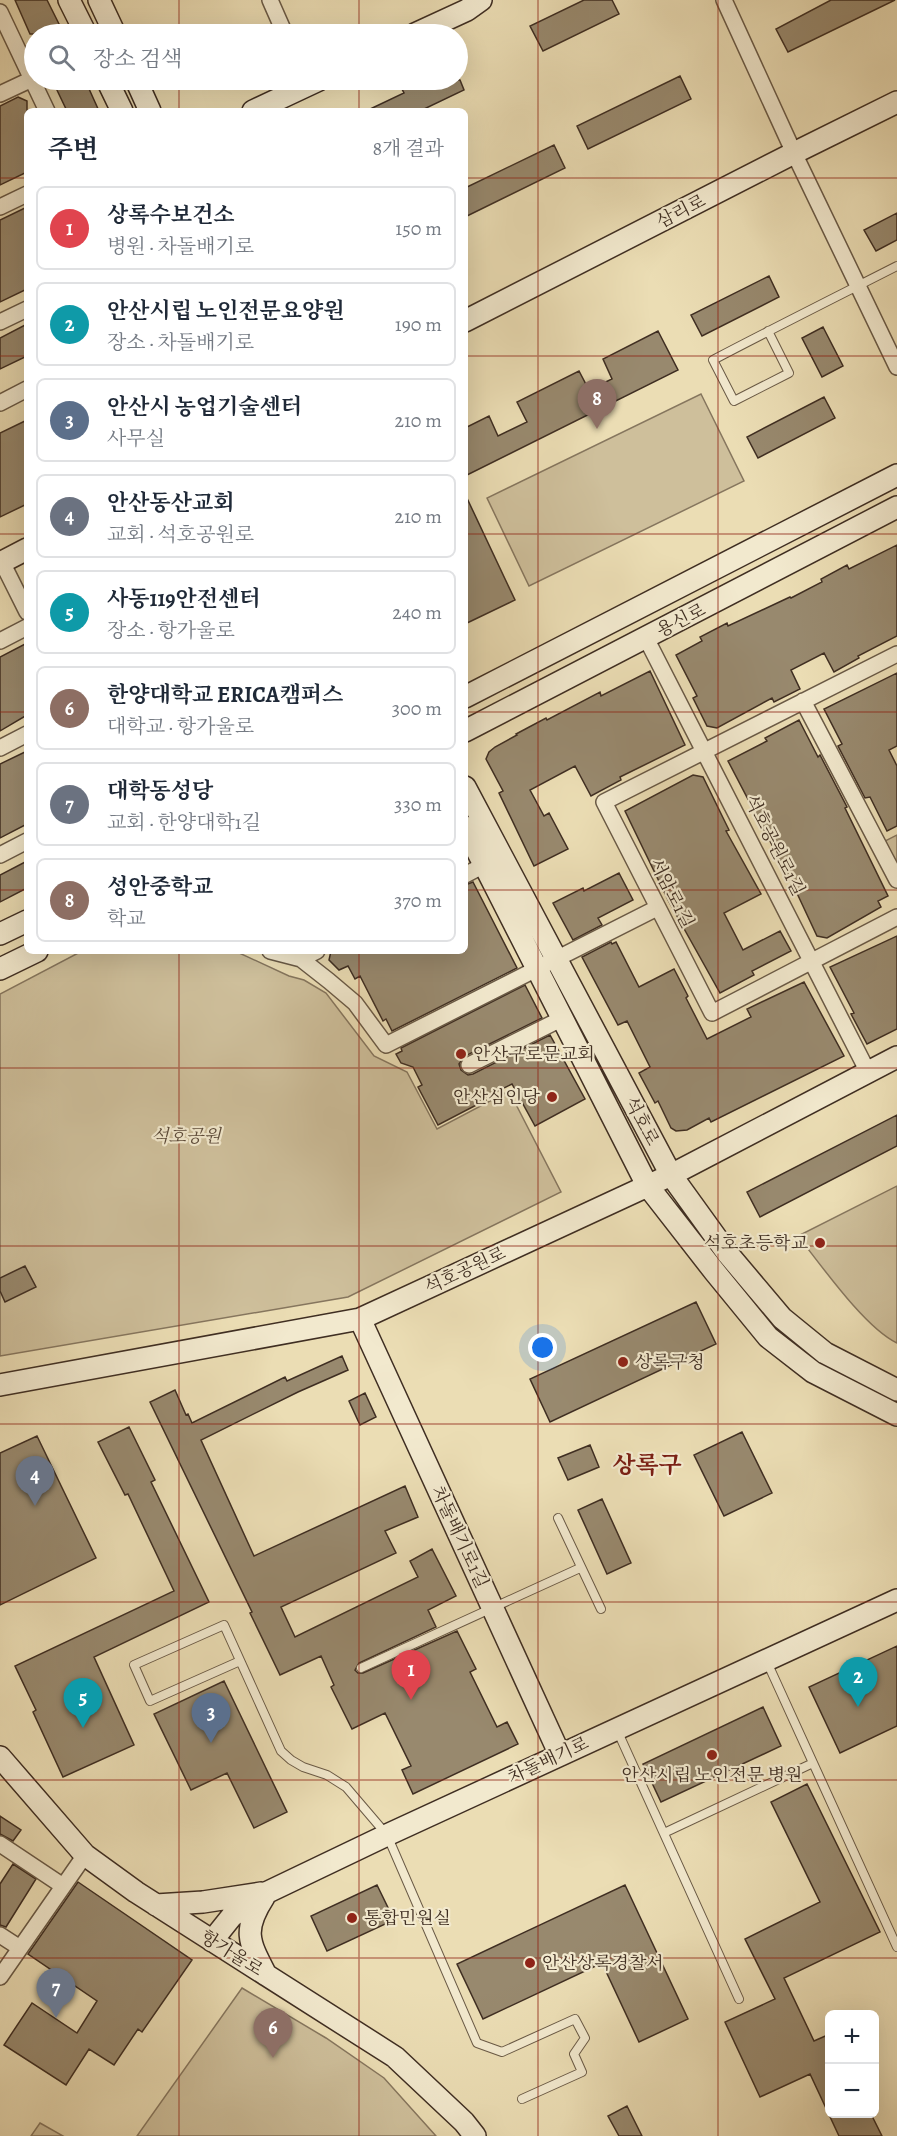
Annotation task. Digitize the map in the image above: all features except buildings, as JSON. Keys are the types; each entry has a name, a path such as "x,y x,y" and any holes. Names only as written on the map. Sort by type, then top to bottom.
{"main road":[{"path":"69,0 81,24"},
{"path":"99,0 110,24"},
{"path":"437,24 467,10 481,0"},
{"path":"112,90 121,108"},
{"path":"141,90 149,108"},
{"path":"259,108 294,90"},
{"name":"삼리로","path":"468,319 897,102"},
{"name":"용신로","path":"468,695 897,475"},
{"name":"용신로","path":"468,729 897,507"},
{"path":"1,562 24,550"},
{"name":"석호로","path":"468,793 670,1175 728,1254 782,1318 825,1353 897,1390"},
{"name":"석호로","path":"468,833 647,1185 768,1337 813,1372 897,1415"},
{"path":"0,934 24,922"},
{"path":"0,969 31,954"},
{"name":"석호공원로","path":"0,1385 360,1319 670,1175 897,1057"},
{"name":"차돌배기로1길","path":"360,1319 560,1755"},
{"name":"차돌배기로","path":"212,1941 232,1916 268,1892 897,1600"},
{"name":"항가울로","path":"0,1757 85,1855 156,1905 395,2057 464,2121 475,2136"},
{"path":"156,1905 203,1902 268,1892"},
{"path":"266,1975 250,1937 250,1923 268,1892"}],"street":[{"path":"270,0 281,24"},
{"path":"725,0 794,153 897,367"},
{"path":"0,12 24,62"},
{"path":"0,94 24,83"},
{"path":"37,90 46,108"},
{"path":"0,207 24,195"},
{"path":"0,322 24,310"},
{"path":"0,403 24,391"},
{"path":"1,562 24,606"},
{"path":"0,641 24,629"},
{"name":"석호공원로1길","path":"646,638 868,1072"},
{"name":"서암로1길","path":"897,654 604,802 712,1013 897,917"},
{"path":"803,701 897,880"},
{"path":"0,748 24,736"},
{"path":"0,855 24,843"},
{"path":"468,873 484,865"},
{"path":"282,954 301,959 355,1003 386,1045 657,908"},
{"path":"301,959 311,954"},
{"path":"469,1065 563,1018"},
{"path":"0,1844 63,1886"},
{"path":"0,1977 85,1855"},
{"path":"0,1935 20,1948"}],"lane":[{"path":"768,332 789,373 734,401 712,360 897,266"},
{"path":"558,1518 602,1610"},
{"path":"361,1668 580,1568"},
{"path":"240,1661 150,1701 134,1665 224,1625 281,1751 303,1767 327,1775 346,1787 387,1835 477,2043 502,2052 575,2019 585,2038 574,2054 582,2072 522,2099"},
{"path":"766,1660 897,1947"},
{"path":"616,1729 740,1999"},
{"path":"664,1833 813,1763"}],"green space":[{"path":"701,394 744,481 529,586 487,498"},
{"path":"897,835 897,864 885,841"},
{"name":"석호공원","path":"76,954 241,954 289,976 304,980 326,993 374,1056 407,1072 437,1129 509,1091 561,1192 348,1297 0,1356 0,994"},
{"path":"897,1186 897,1343 871,1324 858,1310 798,1236"},
{"path":"242,1988 326,2038 384,2078 436,2136 137,2136"},
{"path":"40,2123 63,2136 31,2136"}],"place":[{"name":"성안중학교","path":"597,429"},
{"name":"안산구로문교회","path":"461,1054"},
{"name":"안산심인당","path":"552,1097"},
{"name":"석호초등학교","path":"820,1243"},
{"name":"상록구청","path":"623,1362"},
{"name":"안산동산교회","path":"35,1506"},
{"name":"상록수보건소","path":"411,1700"},
{"name":"안산시립 노인전문요양원","path":"858,1707"},
{"name":"사동119안전센터","path":"83,1728"},
{"name":"안산시 농업기술센터","path":"211,1743"},
{"name":"안산시립 노인전문 병원","path":"712,1755"},
{"name":"통합민원실","path":"352,1918"},
{"name":"안산상록경찰서","path":"530,1963"},
{"name":"대학동성당","path":"56,2018"},
{"name":"한양대학교 ERICA캠퍼스","path":"273,2058"}],"district":[{"name":"상록구","path":"647,1465"}]}
